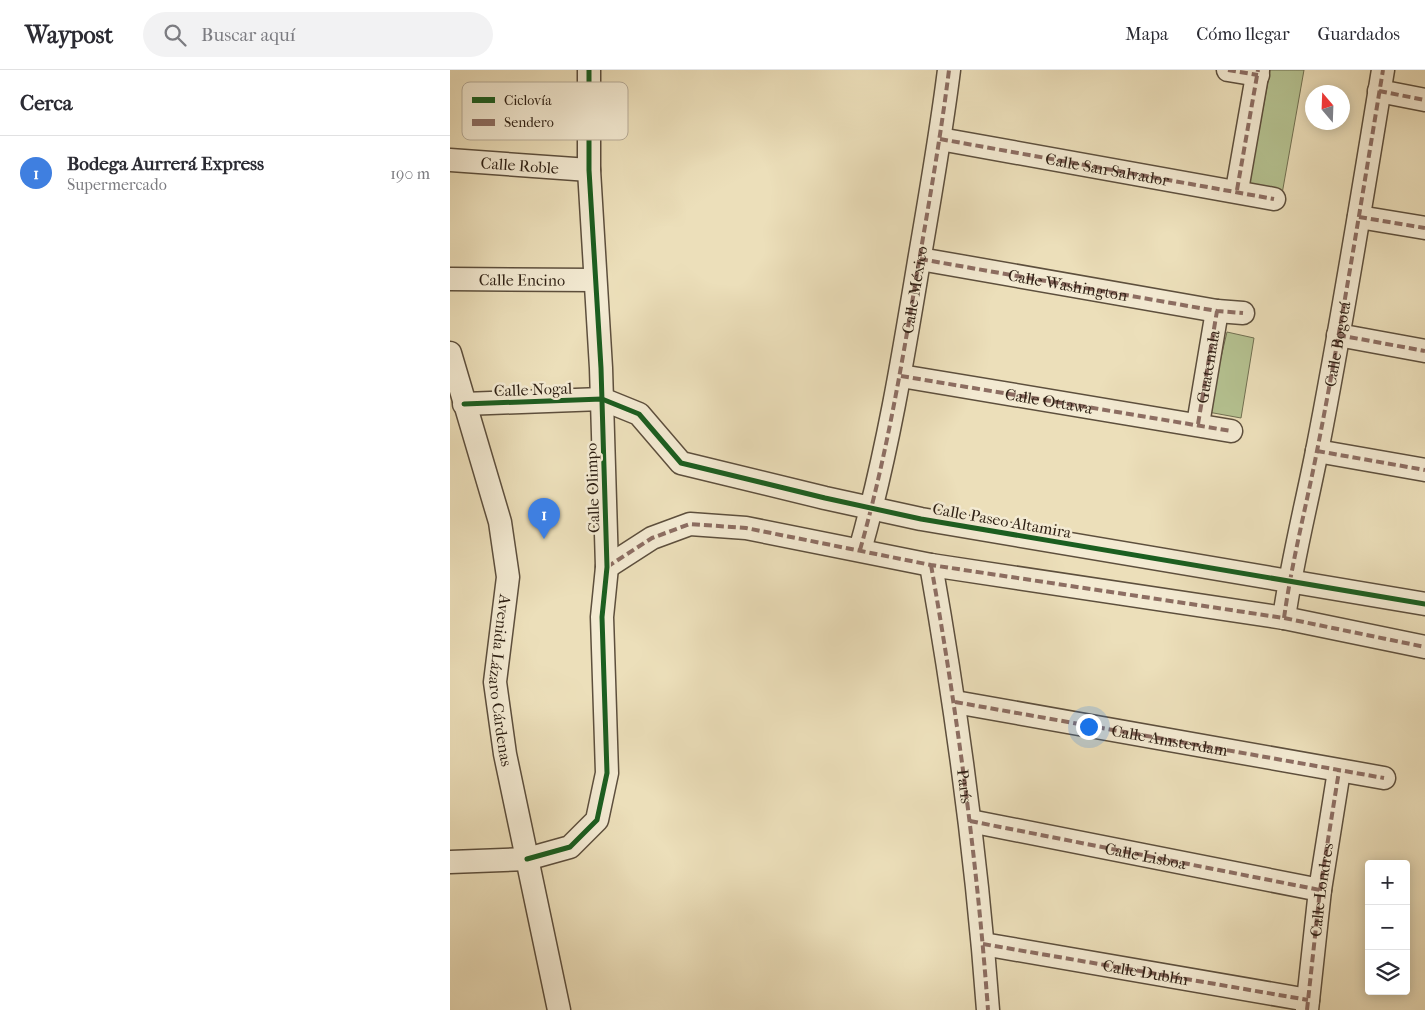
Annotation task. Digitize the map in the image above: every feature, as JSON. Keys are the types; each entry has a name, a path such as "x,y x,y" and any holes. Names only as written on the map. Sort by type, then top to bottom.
{"street":[{"name":"Calle México","path":"860,550 872,509 901,376 940,139 949,70"},
{"path":"1228,70 1258,73 1237,190"},
{"path":"1381,81 1425,100"},
{"name":"Calle Bogotá","path":"1284,618 1289,581 1317,451 1338,335 1381,81"},
{"name":"Calle San Salvador","path":"940,139 1237,190 1274,199"},
{"name":"Calle Olimpo","path":"450,862 527,859 570,847 597,820 607,773 602,617 607,568 602,399 589,170 589,140"},
{"name":"Calle Roble","path":"450,160 589,170"},
{"path":"1359,217 1425,228"},
{"name":"Calle Washington","path":"920,259 1217,311 1243,313"},
{"name":"Calle Encino","path":"450,279 596,280"},
{"name":"Guatemala","path":"1198,424 1217,311"},
{"path":"1338,335 1425,351"},
{"name":"Avenida Lázaro Cárdenas","path":"450,353 500,522 508,577 495,682 505,754 559,1010"},
{"name":"Calle Ottawa","path":"901,376 1231,431"},
{"name":"Calle Nogal","path":"464,404 602,399"},
{"name":"Calle Paseo Altamira","path":"602,399 639,414 681,463 872,509 1425,604"},
{"path":"1317,451 1425,470"},
{"path":"607,568 652,538 690,524 746,528 931,565 1284,618 1425,647"},
{"name":"París","path":"931,565 955,702 970,821 988,1010"},
{"name":"Calle Amsterdam","path":"955,702 1384,778"},
{"name":"Calle Londres","path":"1307,1005 1320,890 1339,771"},
{"name":"Calle Lisboa","path":"970,821 1320,890"},
{"name":"Calle Dublín","path":"983,944 1307,1005"}],"green space":[{"path":"1270,70 1304,70 1282,194 1249,186"},
{"path":"1227,332 1254,338 1241,418 1208,412"}],"marked path":[{"path":"860,550 870,514 900,370 935,166 949,70"},
{"path":"1228,70 1258,75"},
{"path":"1237,190 1258,70"},
{"path":"1284,618 1335,356 1383,70"},
{"path":"1379,91 1425,100"},
{"path":"940,139 1274,199"},
{"path":"1359,217 1425,228"},
{"path":"920,259 1217,311 1243,313"},
{"path":"1198,424 1217,311"},
{"path":"1338,335 1425,351"},
{"path":"901,376 1231,431"},
{"path":"1317,451 1425,470"},
{"path":"607,567 652,538 690,524 746,528 931,565 1284,618 1425,647"},
{"path":"931,565 965,786 988,1010"},
{"path":"955,702 1384,778"},
{"path":"1307,1010 1320,890 1339,771"},
{"path":"970,821 1320,890"},
{"path":"983,944 1308,1000"}],"cycle path":[{"path":"589,70 589,82"},
{"path":"527,859 570,847 597,820 607,773 602,617 607,567 601,368 589,170 589,140"},
{"path":"464,404 602,399 639,414 681,463 921,519 1425,604"}],"place":[{"name":"Bodega Aurrerá Express","path":"544,539"}]}
